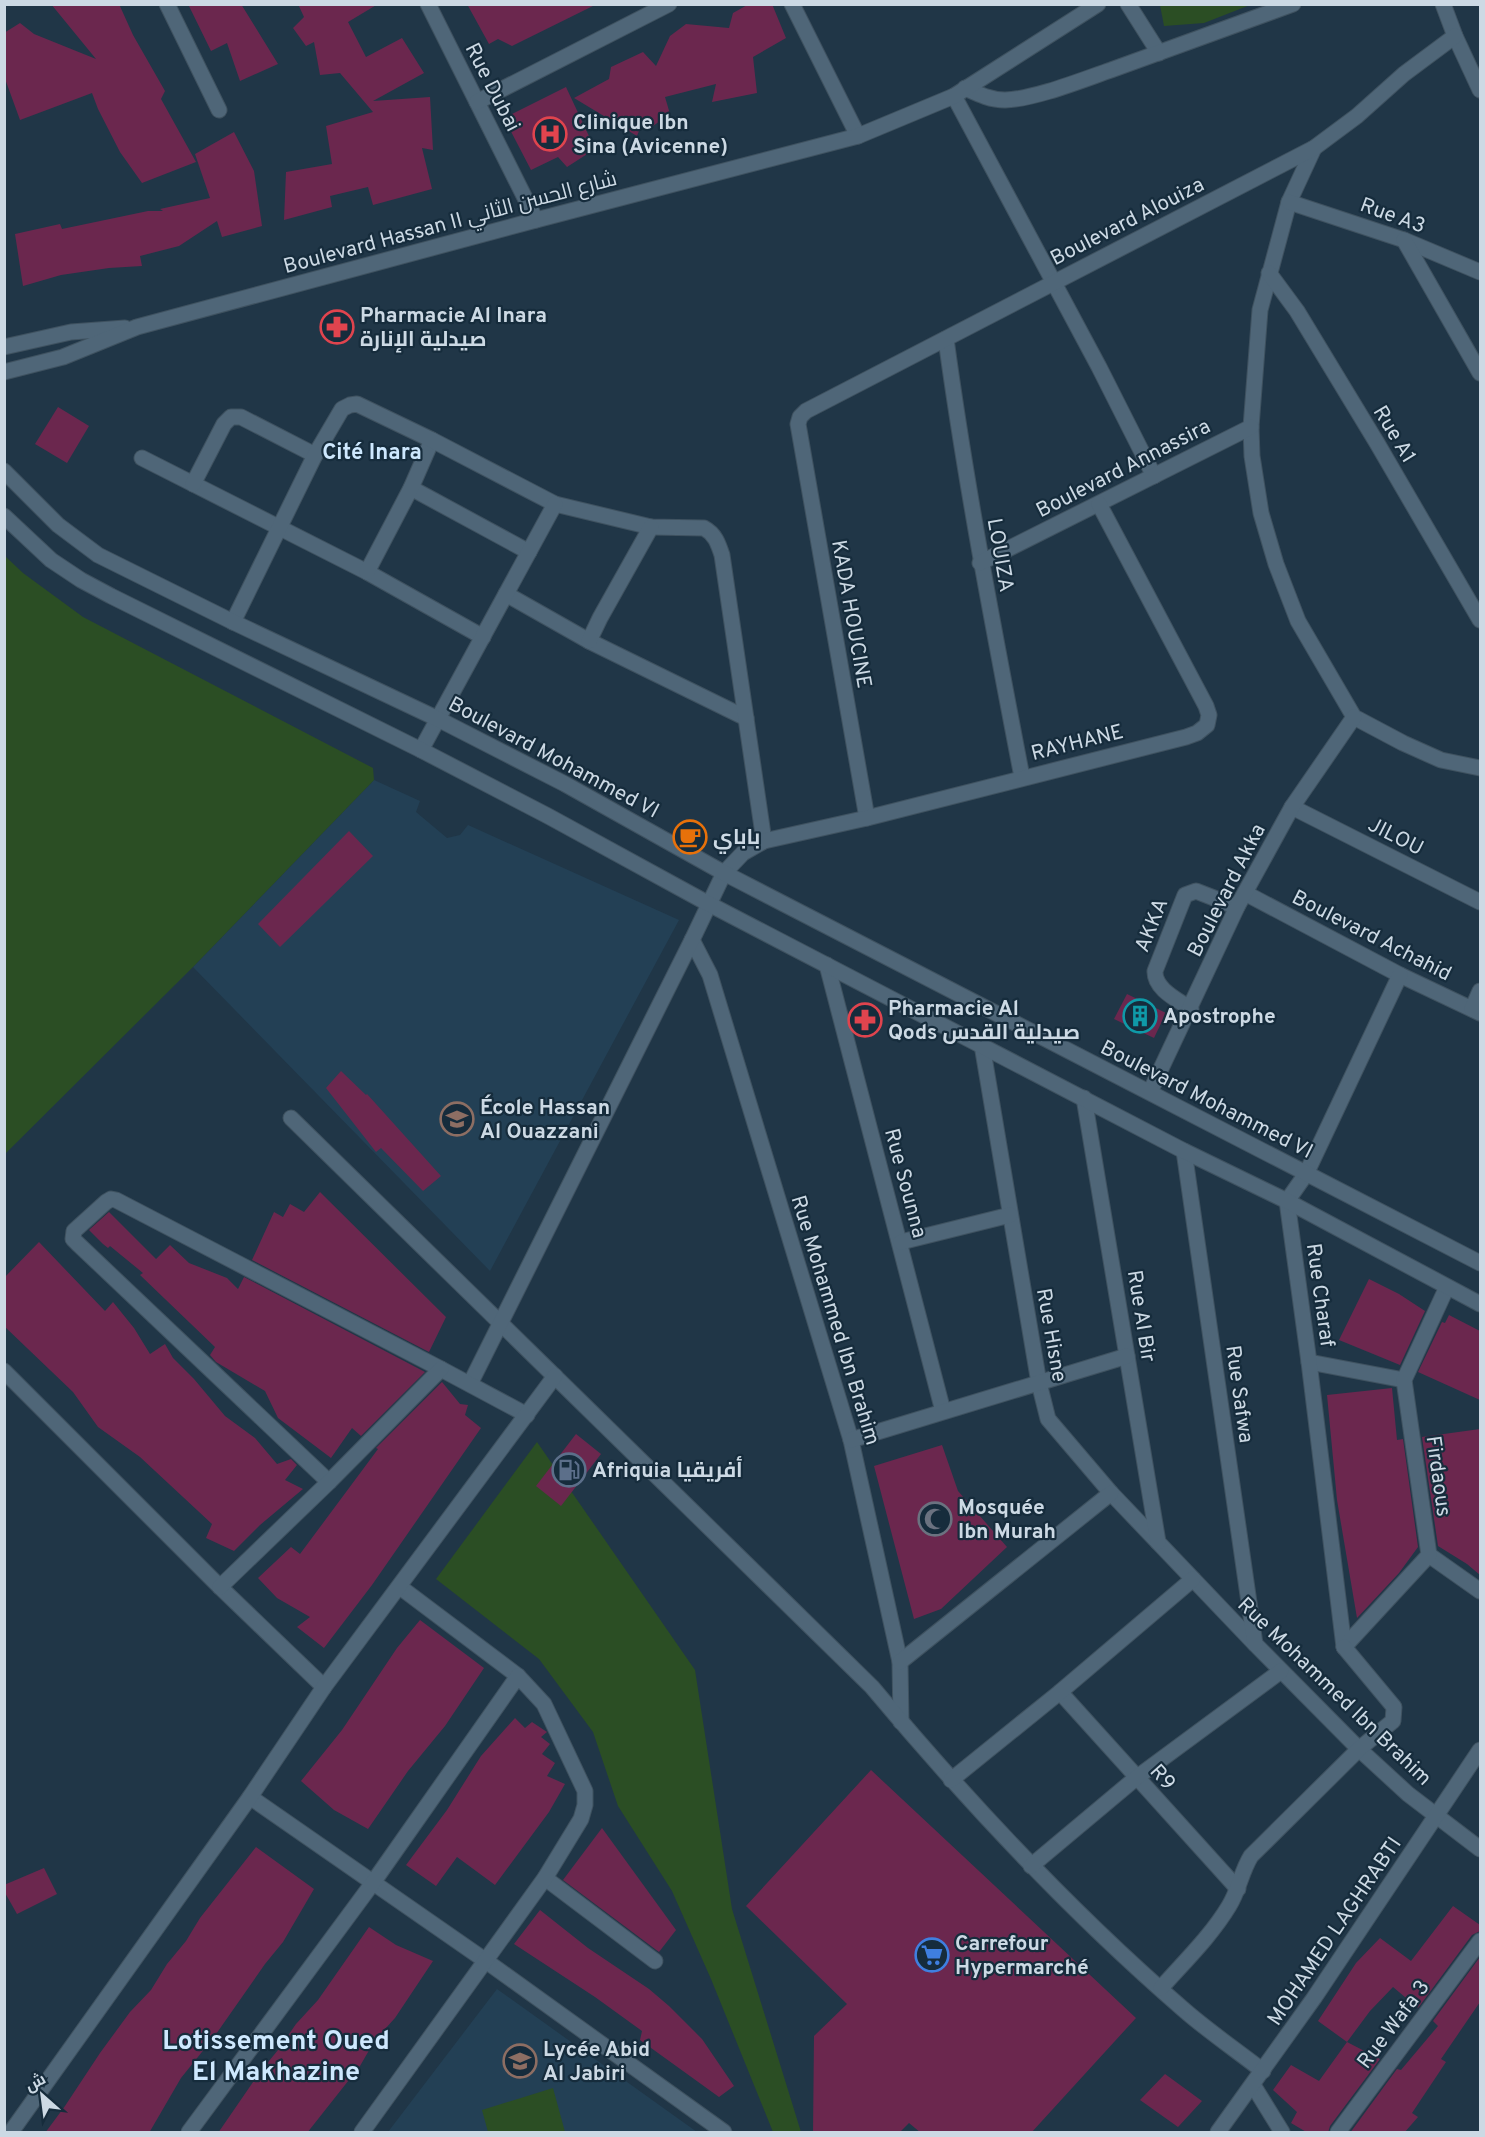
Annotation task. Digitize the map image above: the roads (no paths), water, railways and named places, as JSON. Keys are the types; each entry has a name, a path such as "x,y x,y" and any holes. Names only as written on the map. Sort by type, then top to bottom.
{"street":[{"path":"167,4 219,110"},
{"name":"Rue Dubai","path":"428,4 536,220"},
{"path":"477,102 669,4"},
{"path":"792,4 858,136"},
{"name":"Boulevard Hassan II شارع الحسن الثاني","path":"4,372 63,357 137,327 858,136 960,92 1098,4"},
{"path":"1128,4 1160,53"},
{"path":"960,92 989,98 1015,99 1085,79 1293,4"},
{"path":"1443,4 1480,90"},
{"name":"Boulevard Alouiza","path":"800,417 806,411 1314,148 1358,116 1404,74 1455,36"},
{"path":"960,92 1154,476"},
{"path":"1314,148 1289,202 1269,273 1258,328 1251,427 1252,456 1261,513 1276,564 1298,621 1354,717 1394,739 1441,760 1480,768"},
{"name":"Rue A3","path":"1289,202 1404,240 1480,272"},
{"path":"1404,240 1480,373"},
{"name":"Rue A1","path":"1269,273 1309,332 1480,620"},
{"name":"Boulevard Hassan II شارع الحسن الثاني","path":"4,347 71,332 137,327"},
{"name":"LOUIZA","path":"946,339 980,563 1022,777"},
{"path":"233,622 315,455 342,409 350,405 357,404 432,440 555,504 651,527 704,528 711,531 722,555 764,841"},
{"path":"193,484 224,424 231,417 241,417 315,455"},
{"name":"KADA HOUCINE","path":"800,417 798,424 867,818"},
{"name":"Boulevard Annassira","path":"980,563 1251,427"},
{"path":"367,572 411,488 432,440"},
{"path":"142,458 367,572 483,636"},
{"name":"Boulevard Mohammed VI","path":"4,471 57,525 98,555 438,719 565,784 724,873 1480,1263"},
{"path":"411,488 529,552"},
{"path":"421,750 555,504"},
{"name":"RAYHANE","path":"470,1384 724,873 743,853 764,841 867,818 1186,737 1197,733 1207,725 1209,715 1206,706 1099,504"},
{"path":"4,516 51,560 81,580 421,750 709,904 1184,1151 1287,1201 1480,1304"},
{"path":"589,641 651,527"},
{"path":"506,594 589,641 746,718"},
{"name":"Boulevard Akka","path":"1150,1092 1241,900 1292,807 1354,717"},
{"name":"JILOU","path":"1292,807 1480,902"},
{"name":"AKKA","path":"1191,1009 1158,985 1154,979 1155,971 1185,895 1190,891 1196,891 1241,900"},
{"name":"Boulevard Achahid","path":"1241,900 1476,1011"},
{"name":"Rue Mohammed Ibn Brahim","path":"692,940 710,975 851,1440 900,1662 901,1722"},
{"name":"Rue Sounna","path":"827,965 901,1242 943,1412"},
{"path":"1287,1201 1305,1174 1400,975"},
{"path":"1476,1011 1480,991"},
{"name":"Rue Hisne","path":"982,1046 1039,1383 1048,1419 1111,1492 1194,1579"},
{"name":"Rue Al Bir","path":"1084,1098 1158,1542"},
{"path":"291,1118 872,1687 951,1780 1032,1866 1109,1942 1184,2010 1263,2071"},
{"name":"Rue Safwa","path":"1184,1151 1255,1644"},
{"path":"329,1482 73,1239 74,1231 106,1202 111,1199 116,1200 527,1415"},
{"name":"Rue Charaf","path":"1287,1201 1344,1647"},
{"path":"901,1242 1010,1215"},
{"path":"1309,1362 1404,1380 1447,1287"},
{"path":"851,1440 1127,1356"},
{"path":"220,1587 441,1369"},
{"path":"4,1371 220,1587 324,1687"},
{"path":"12,2133 250,1797 324,1687 555,1376"},
{"name":"Firdaous","path":"1404,1380 1429,1555"},
{"path":"900,1662 1111,1492"},
{"path":"1161,1988 1229,1906 1251,1856 1359,1749 1394,1721 1394,1707 1344,1647 1429,1555 1480,1591"},
{"path":"951,1780 1194,1579"},
{"name":"Rue Mohammed Ibn Brahim","path":"1194,1579 1359,1749 1437,1817 1480,1849"},
{"path":"362,2133 544,1878 581,1819 585,1805 585,1791 544,1704 518,1676 400,1587"},
{"path":"1032,1866 1136,1778 1281,1671"},
{"path":"189,2133 372,1884 518,1676"},
{"name":"R9","path":"1060,1692 1238,1889"},
{"name":"MOHAMED LAGHRABTI","path":"1218,2133 1437,1817 1480,1750"},
{"path":"250,1797 372,1884 486,1961 724,2133"},
{"path":"544,1878 655,1961"},
{"name":"Rue Wafa 3","path":"1338,2133 1480,1941"},
{"path":"1253,2085 1282,2133"}],"place":[{"name":"Clinique Ibn Sina (Avicenne)","path":"550,134"},
{"name":"Pharmacie Al Inara صيدلية الإنارة","path":"337,327"},
{"name":"باباي","path":"690,837"},
{"name":"Apostrophe","path":"1140,1016"},
{"name":"Pharmacie Al Qods صيدلية القدس","path":"865,1020"},
{"name":"École Hassan Al Ouazzani","path":"457,1119"},
{"name":"Afriquia أفريقيا","path":"569,1470"},
{"name":"Mosquée Ibn Murah","path":"935,1519"},
{"name":"Carrefour Hypermarché","path":"932,1955"},
{"name":"Lycée Abid Al Jabiri","path":"520,2061"}],"district":[{"name":"Cité Inara","path":"372,451"},
{"name":"Lotissement Oued El Makhazine","path":"276,2056"}]}
